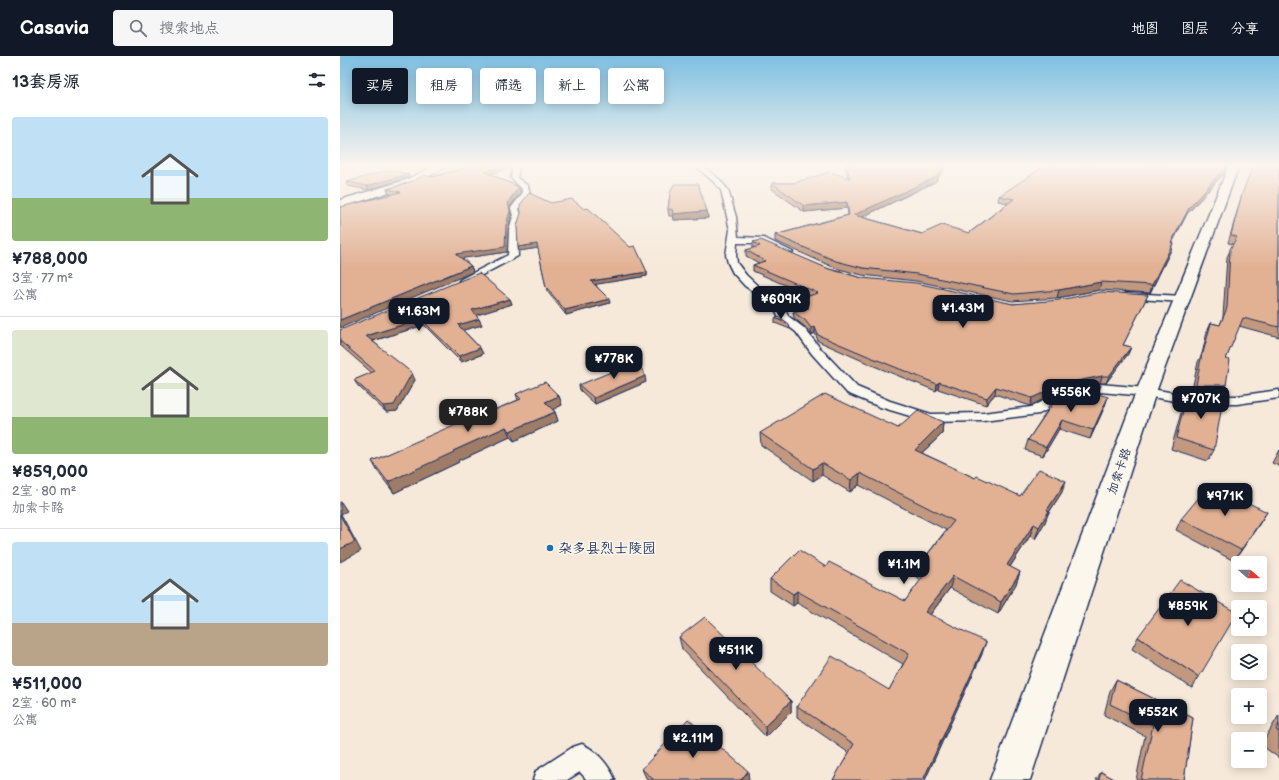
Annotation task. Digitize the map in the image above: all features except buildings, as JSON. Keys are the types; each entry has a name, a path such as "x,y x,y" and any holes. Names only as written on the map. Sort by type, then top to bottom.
{"main road":[{"path":"340,204 357,199"},
{"name":"加索卡路","path":"1010,780 1146,392 1221,199"}],"lane":[{"path":"453,286 513,256 513,230 517,216 515,208 522,199"},
{"path":"727,199 733,216 734,234 731,256 737,270 755,290 779,304 783,317 800,330 820,355 852,390 885,404 930,418 983,417 1034,411 1065,395 1100,388 1146,392 1192,400 1237,400 1279,394"},
{"path":"733,240 762,240 797,256"},
{"path":"1114,295 1183,299"},
{"path":"545,780 582,756 603,780"}],"place":[{"name":"杂多县烈士陵园","path":"550,548"}]}
